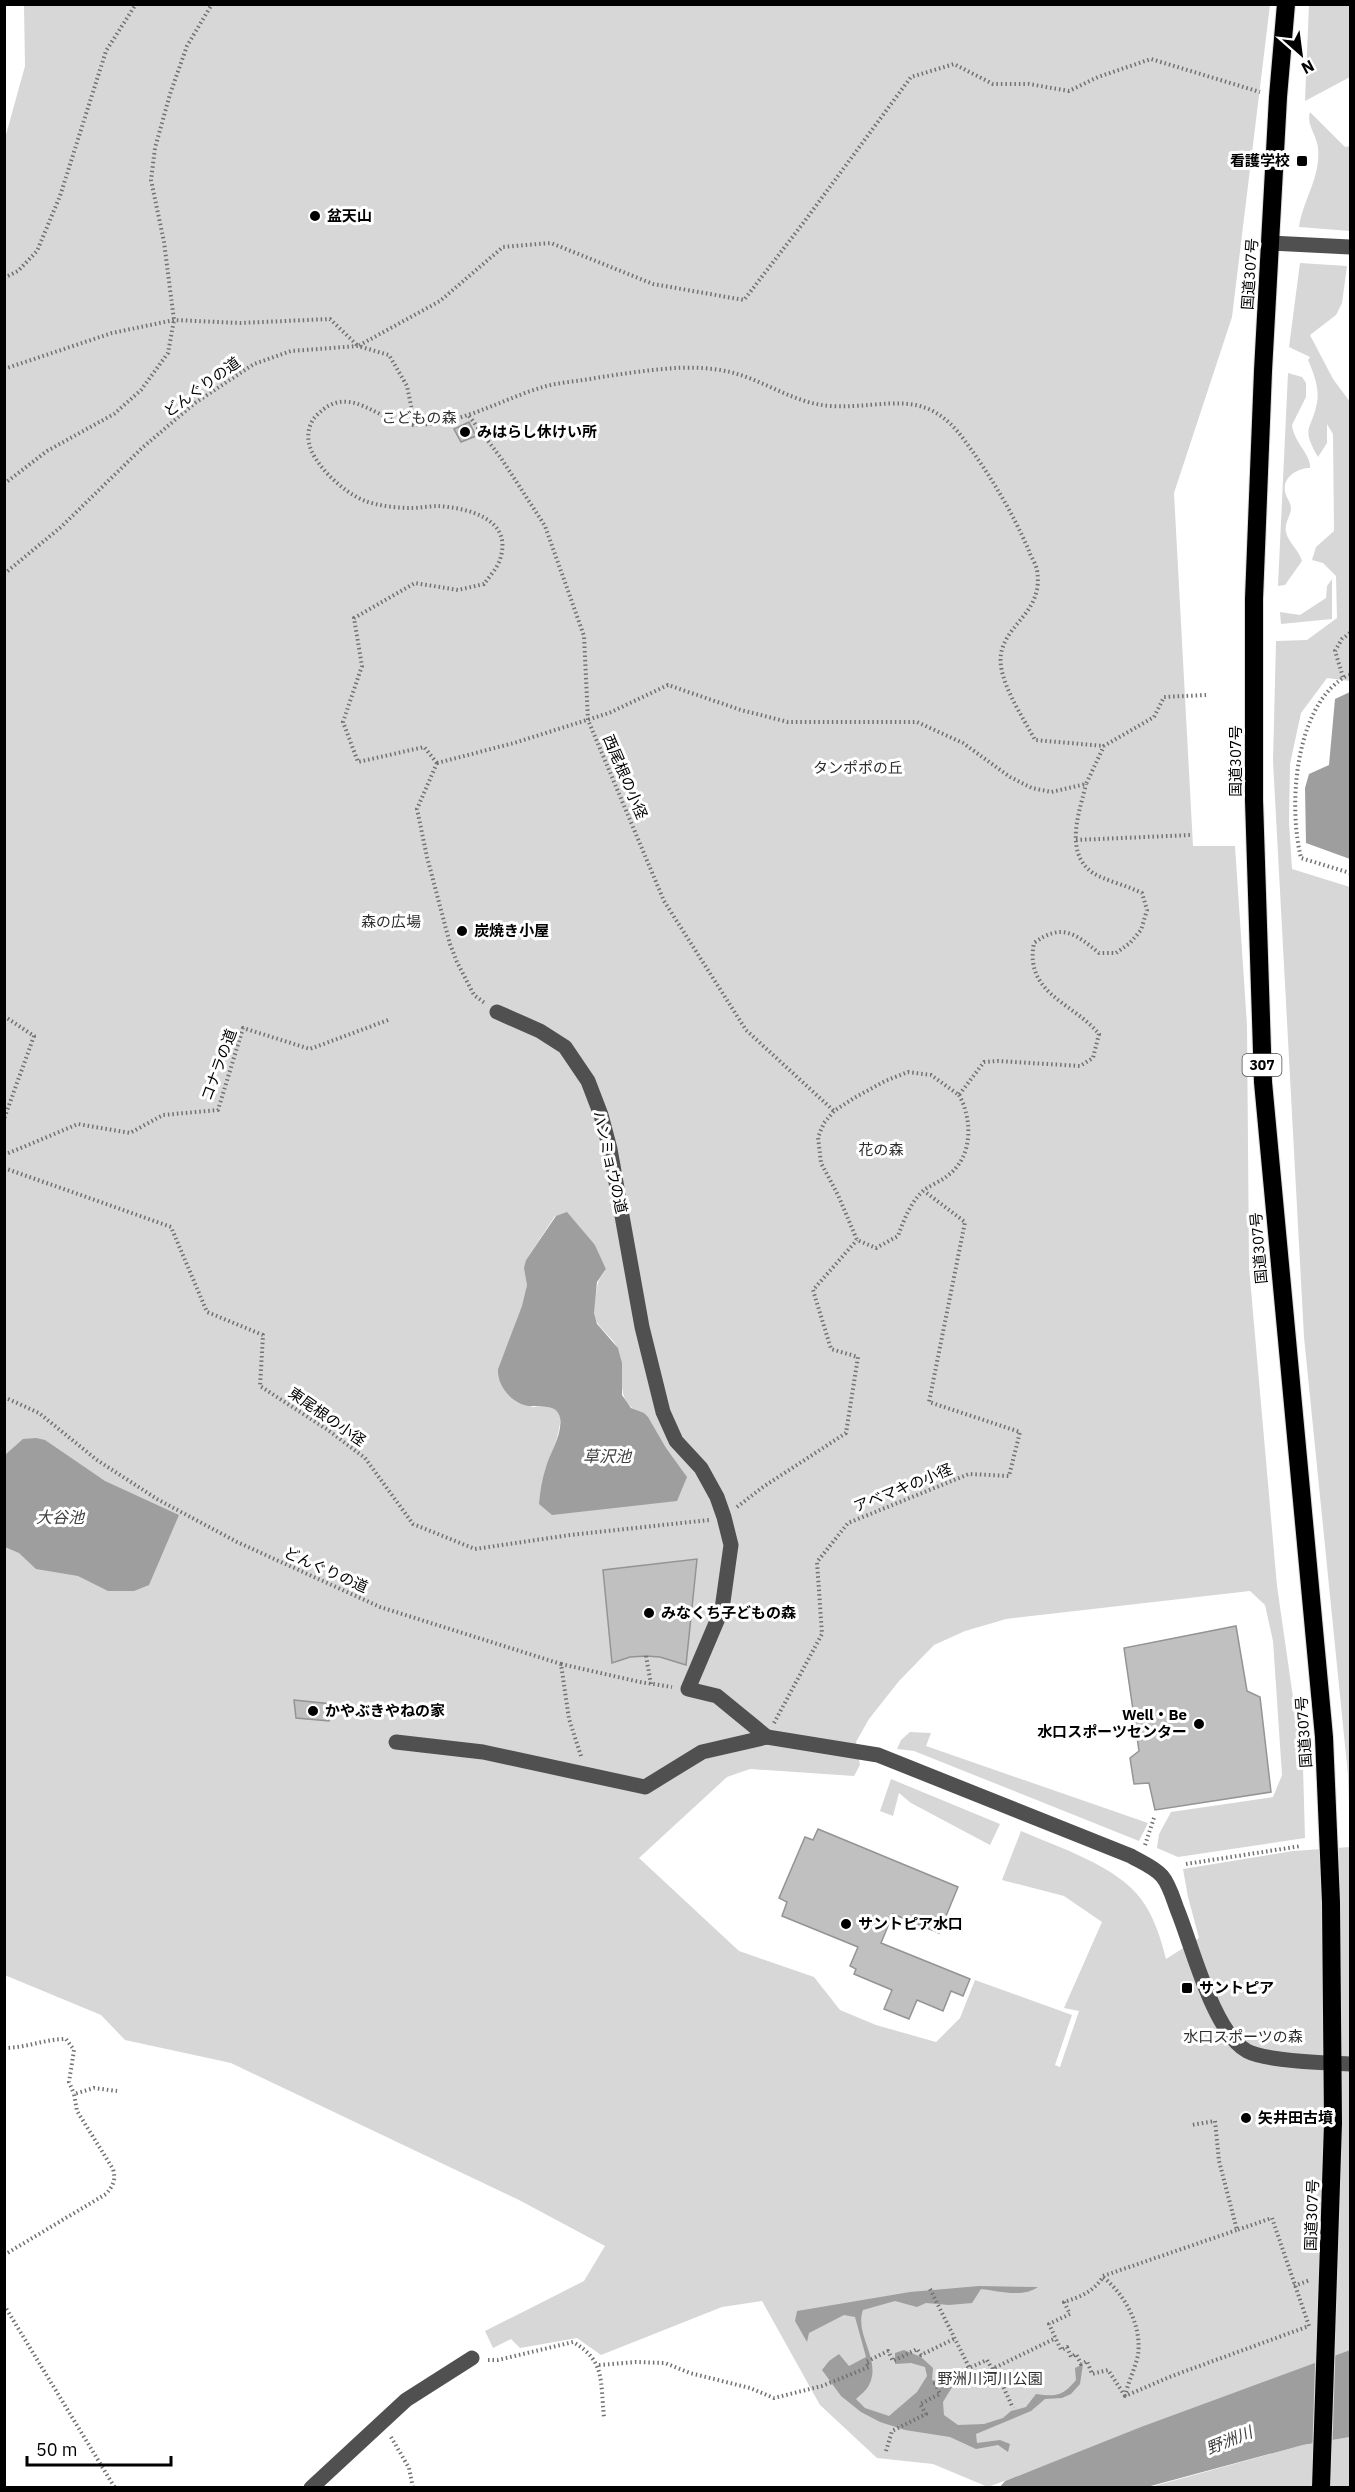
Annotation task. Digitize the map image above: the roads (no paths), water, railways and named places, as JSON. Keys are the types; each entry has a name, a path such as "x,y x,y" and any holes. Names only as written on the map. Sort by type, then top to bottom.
{"highway":[{"name":"国道307号","path":"1286,4 1278,97 1263,371 1254,599 1254,800 1262,1070 1324,1737 1331,1902 1342,2064 1333,2123 1321,2487"}],"street":[{"path":"1270,243 1350,248"},
{"name":"ハンミョウの道","path":"497,1012 540,1031 565,1047 588,1081 601,1115 610,1149 642,1327 663,1412 676,1441 701,1467 717,1497 730,1545 722,1609 688,1689 717,1696 767,1737"},
{"path":"396,1742 483,1752 645,1787 702,1752 767,1737 879,1755 1122,1852 1148,1866 1162,1876 1170,1891 1208,1993 1223,2024 1234,2039 1246,2050 1262,2057 1342,2064"},
{"path":"310,2487 406,2400 472,2358"}],"water":[{"path":"1350,692 1350,859 1306,843 1305,788 1309,774 1329,765 1335,699"},
{"name":"草沢池","path":"567,1212 595,1245 606,1269 597,1282 594,1313 597,1324 618,1348 622,1363 622,1395 631,1408 648,1417 666,1448 687,1477 677,1501 552,1515 539,1504 548,1461 560,1430 560,1418 555,1409 524,1405 513,1399 502,1386 498,1369 522,1306 527,1285 524,1268 526,1260 556,1216"},
{"name":"大谷池","path":"23,1439 45,1440 105,1481 179,1515 149,1585 134,1591 108,1591 78,1576 36,1569 19,1553 5,1547 5,1455"},
{"path":"979,2286 1038,2287 1018,2293 981,2289 972,2303 949,2305 926,2303 917,2307 895,2301 863,2310 862,2329 872,2366 872,2376 868,2387 856,2399 865,2408 889,2416 917,2392 927,2376 925,2367 911,2363 895,2364 895,2353 904,2350 921,2357 933,2368 932,2380 954,2384 943,2402 944,2415 958,2425 984,2424 1003,2418 1011,2411 1026,2407 1036,2394 1054,2395 1063,2392 1076,2380 1075,2368 1083,2364 1080,2384 1071,2394 1062,2398 1045,2399 1031,2411 976,2434 977,2443 1000,2440 1010,2444 1008,2452 998,2445 976,2449 950,2437 905,2430 880,2422 861,2412 841,2396 822,2370 839,2354 849,2366 866,2357 855,2317 844,2315 809,2333 807,2342 795,2321 797,2311 910,2292"},
{"name":"野洲川","path":"1350,2350 1350,2437 1303,2445 1147,2487 999,2488 1005,2481 1141,2427"}],"place":[{"name":"看護学校","path":"1302,161"},
{"name":"盆天山","path":"315,216"},
{"name":"みはらし休けい所","path":"465,432"},
{"name":"炭焼き小屋","path":"462,931"},
{"name":"みなくち子どもの森","path":"649,1613"},
{"name":"かやぶきやねの家","path":"313,1711"},
{"name":"Well・Be 水口スポーツセンター","path":"1199,1724"},
{"name":"サントピア水口","path":"846,1924"},
{"name":"サントピア","path":"1187,1988"},
{"name":"矢井田古墳","path":"1246,2118"}],"park label":[{"name":"こどもの森","path":"419,418"},
{"name":"タンポポの丘","path":"858,768"},
{"name":"森の広場","path":"391,922"},
{"name":"花の森","path":"881,1150"},
{"name":"水口スポーツの森","path":"1243,2037"},
{"name":"野洲川河川公園","path":"990,2379"}]}
